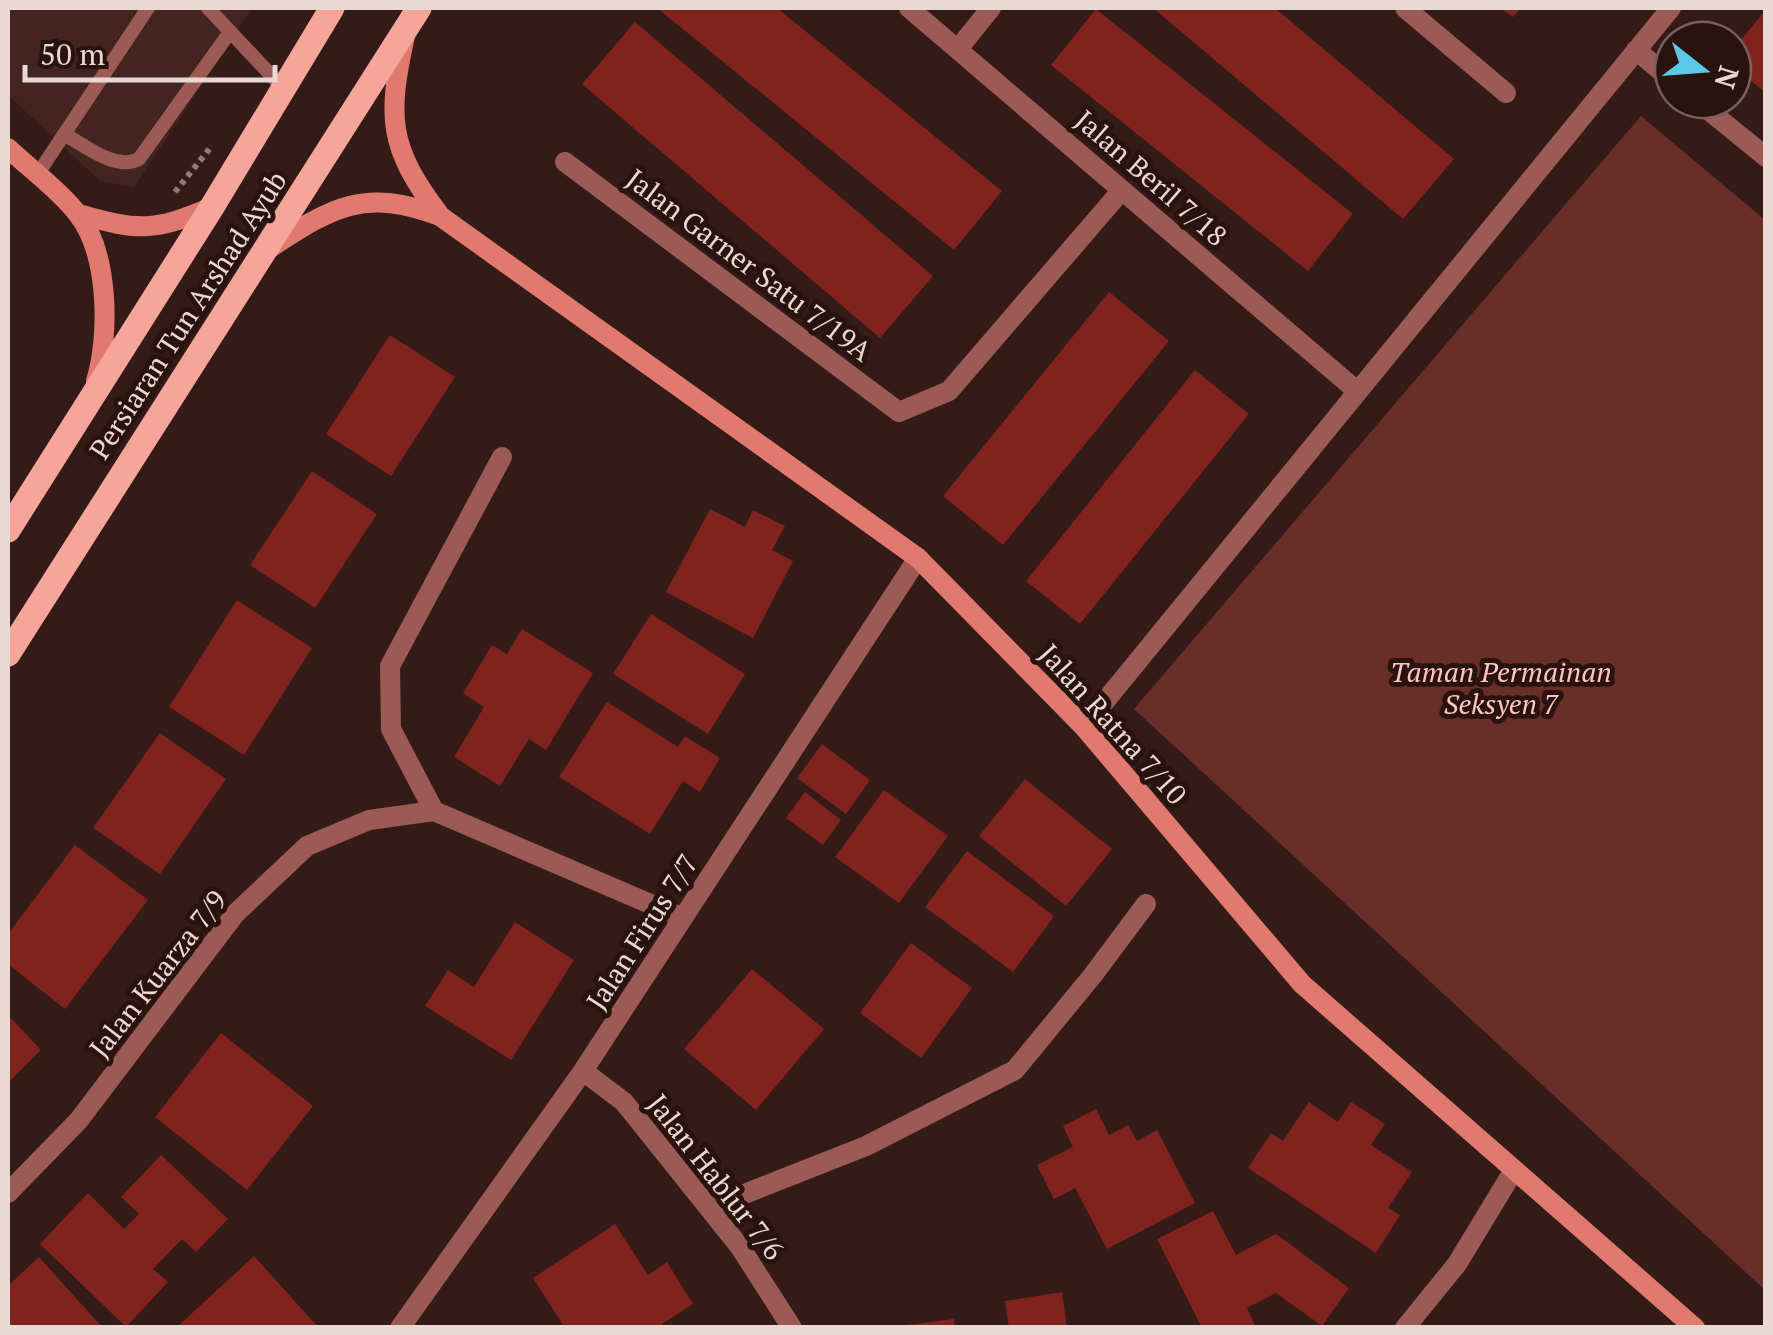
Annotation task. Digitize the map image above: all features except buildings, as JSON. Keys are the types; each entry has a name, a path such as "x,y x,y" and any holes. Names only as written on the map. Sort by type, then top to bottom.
{"main road":[{"name":"Persiaran Tun Arshad Ayub","path":"8,530 332,8"},
{"name":"Persiaran Tun Arshad Ayub","path":"8,654 412,18"}],"street":[{"name":"Jalan Beril 7/18","path":"909,8 1357,390"},
{"path":"958,49 990,8"},
{"path":"1405,8 1506,94"},
{"path":"1084,726 1671,8"},
{"name":"Jalan Ratna 7/10","path":"412,18 394,84 393,110 402,156 411,178 440,216"},
{"path":"1636,50 1653,64"},
{"path":"1721,120 1766,157"},
{"path":"8,148 78,214 102,279 106,306 101,363 89,402"},
{"name":"Jalan Garner Satu 7/19A","path":"565,162 900,412 949,391 1122,190"},
{"name":"Jalan Ratna 7/10","path":"264,251 318,216 358,203 410,205 440,216 918,558 1084,726 1302,984 1695,1328"},
{"path":"78,214 145,229 176,222 212,207"},
{"path":"502,458 390,666 391,729 434,810 684,918"},
{"name":"Jalan Firus 7/7","path":"400,1328 583,1072 918,558"},
{"name":"Jalan Kuarza 7/9","path":"8,1193 79,1120 235,914 307,846 369,820 434,810"},
{"path":"709,1208 866,1146 1015,1070 1146,904"},
{"name":"Jalan Hablur 7/6","path":"583,1072 624,1102 740,1248 792,1328"},
{"path":"1405,1328 1458,1264 1514,1170"}],"lane":[{"path":"36,175 148,8"},
{"path":"208,8 282,88"},
{"path":"64,134 116,162 128,165 139,160 230,32"}],"path":[{"path":"145,229 221,131"}],"shaded area":[{"path":"8,8 252,8 134,187 100,181 8,95"}],"green space":[{"name":"Taman Permainan Seksyen 7","path":"1641,116 1765,220 1765,1290 1134,709"}]}
